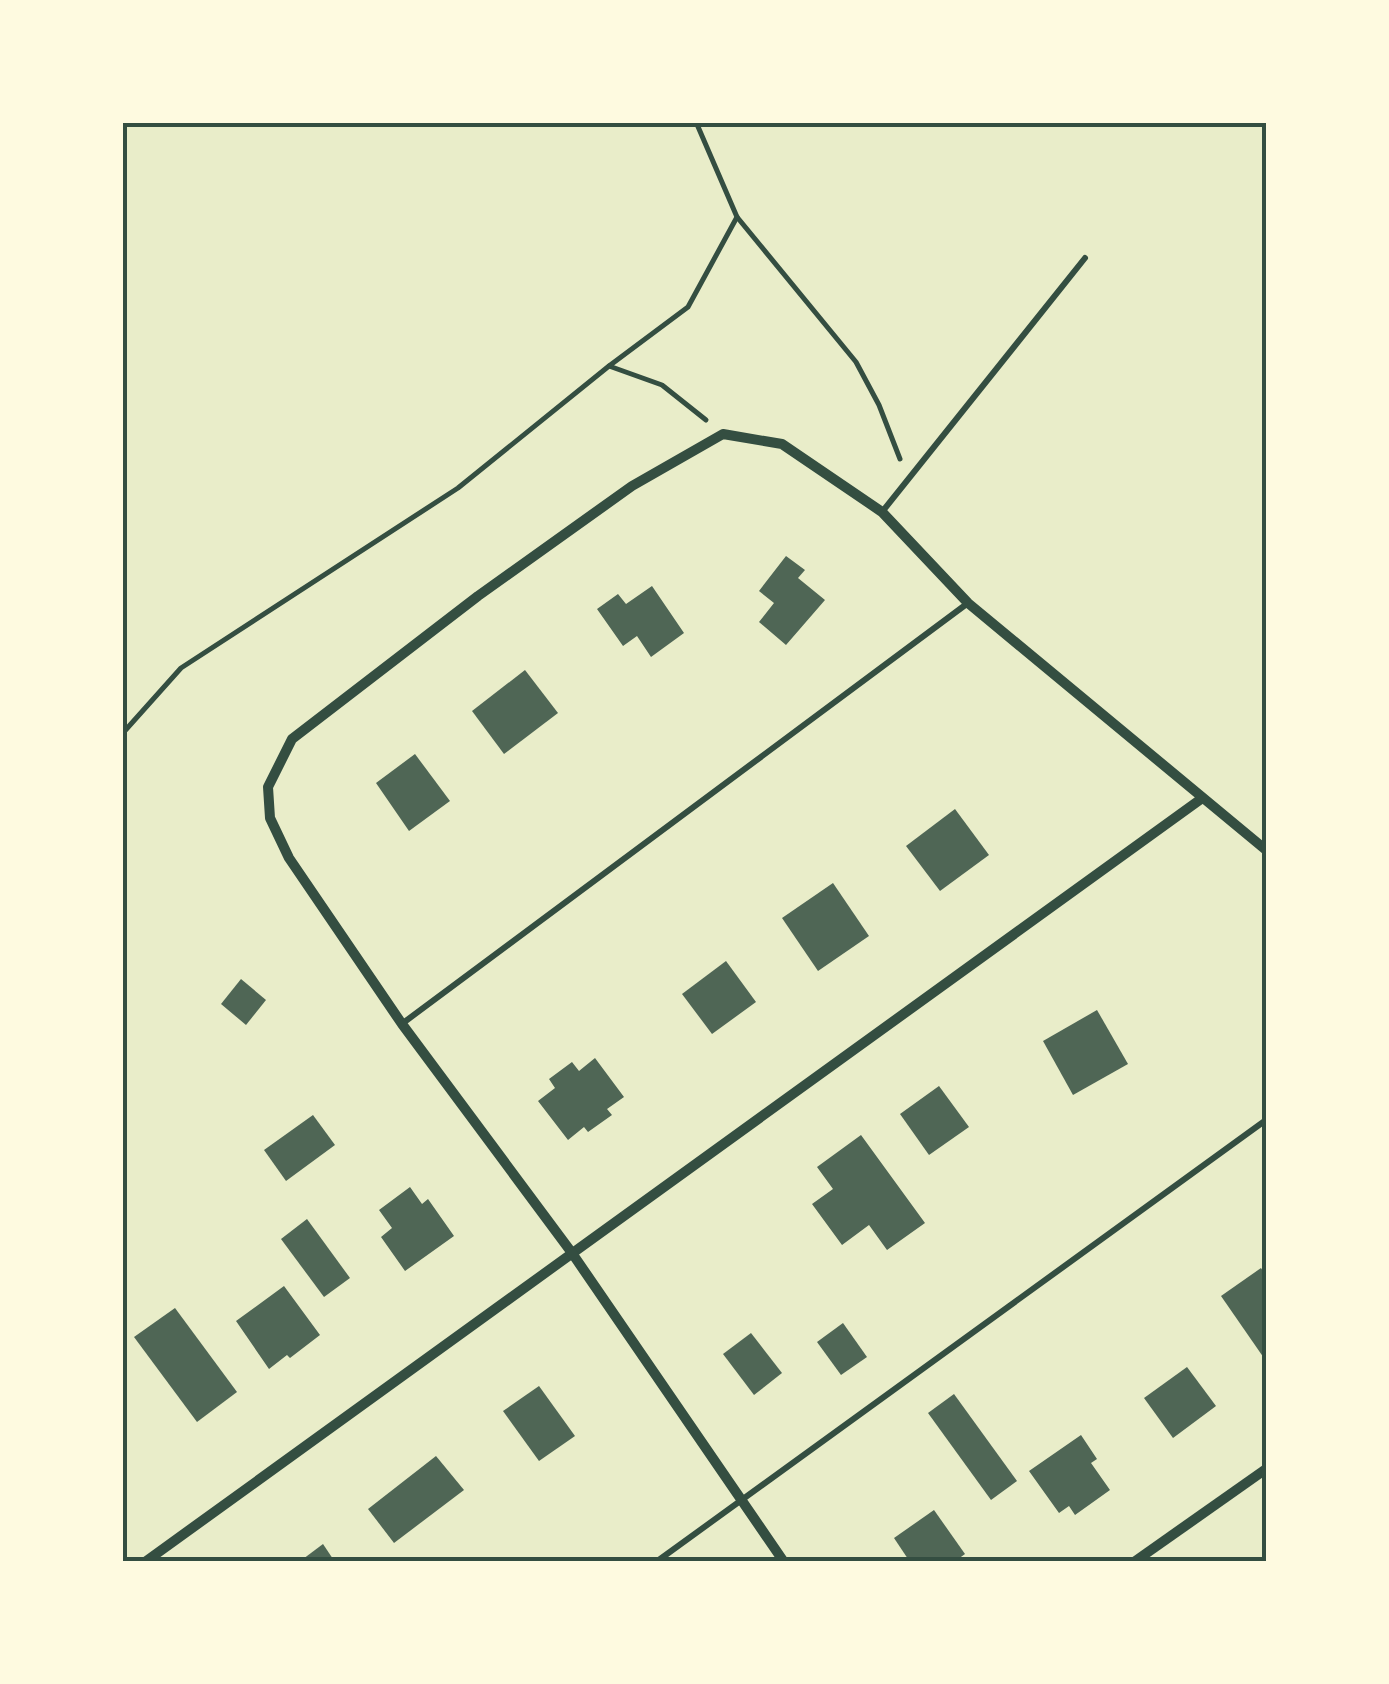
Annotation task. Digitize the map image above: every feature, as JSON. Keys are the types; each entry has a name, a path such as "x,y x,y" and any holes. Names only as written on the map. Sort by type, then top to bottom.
{"street":[{"path":"784,1562 572,1253 402,1024 289,858 270,818 268,787 292,739 478,596 632,486 724,434 782,444 882,512 968,604 1266,850"},
{"path":"145,1562 1201,799"},
{"path":"1134,1562 1266,1469"}],"lane":[{"path":"882,512 1084,258"},
{"path":"402,1024 968,604"},
{"path":"656,1562 1266,1120"}],"path":[{"path":"696,122 737,216 856,362 879,406 908,480"},
{"path":"122,734 181,668 458,488 688,308 737,216"},
{"path":"610,366 662,385 724,434"}],"building":[{"path":"786,556 805,570 798,578 825,600 786,645 759,622 774,603 759,591"},
{"path":"652,586 684,633 651,657 637,636 623,646 597,609 618,594 626,604"},
{"path":"525,670 558,713 504,754 472,711"},
{"path":"415,754 450,801 409,831 376,783"},
{"path":"955,809 989,855 940,891 906,846"},
{"path":"833,883 869,936 818,971 782,918"},
{"path":"726,961 756,1002 712,1034 682,994"},
{"path":"241,979 266,1000 246,1025 221,1004"},
{"path":"1097,1010 1128,1064 1073,1095 1043,1041"},
{"path":"595,1058 624,1097 607,1109 612,1115 588,1132 584,1127 568,1140 538,1101 555,1088 549,1079 572,1062 579,1071"},
{"path":"939,1086 969,1127 929,1155 900,1114"},
{"path":"313,1115 335,1145 286,1181 264,1150"},
{"path":"861,1135 925,1223 887,1250 869,1225 842,1245 812,1204 833,1189 817,1167"},
{"path":"410,1187 422,1204 428,1199 454,1236 405,1271 381,1237 392,1228 379,1210"},
{"path":"307,1219 350,1278 324,1297 281,1239"},
{"path":"1261,1268 1266,1276 1266,1361 1221,1296"},
{"path":"284,1286 320,1335 269,1369 236,1321"},
{"path":"175,1308 237,1392 197,1422 134,1337"},
{"path":"843,1323 867,1357 841,1375 817,1342"},
{"path":"751,1333 782,1373 754,1395 723,1354"},
{"path":"1187,1367 1216,1406 1173,1438 1144,1398"},
{"path":"539,1386 575,1436 539,1461 503,1411"},
{"path":"954,1394 1017,1481 991,1500 928,1413"},
{"path":"1081,1435 1097,1459 1091,1463 1110,1490 1075,1515 1069,1506 1059,1513 1029,1471"},
{"path":"436,1456 464,1490 394,1543 368,1509"},
{"path":"934,1510 965,1554 954,1562 910,1562 894,1538"},
{"path":"323,1544 335,1562 299,1562"}]}
